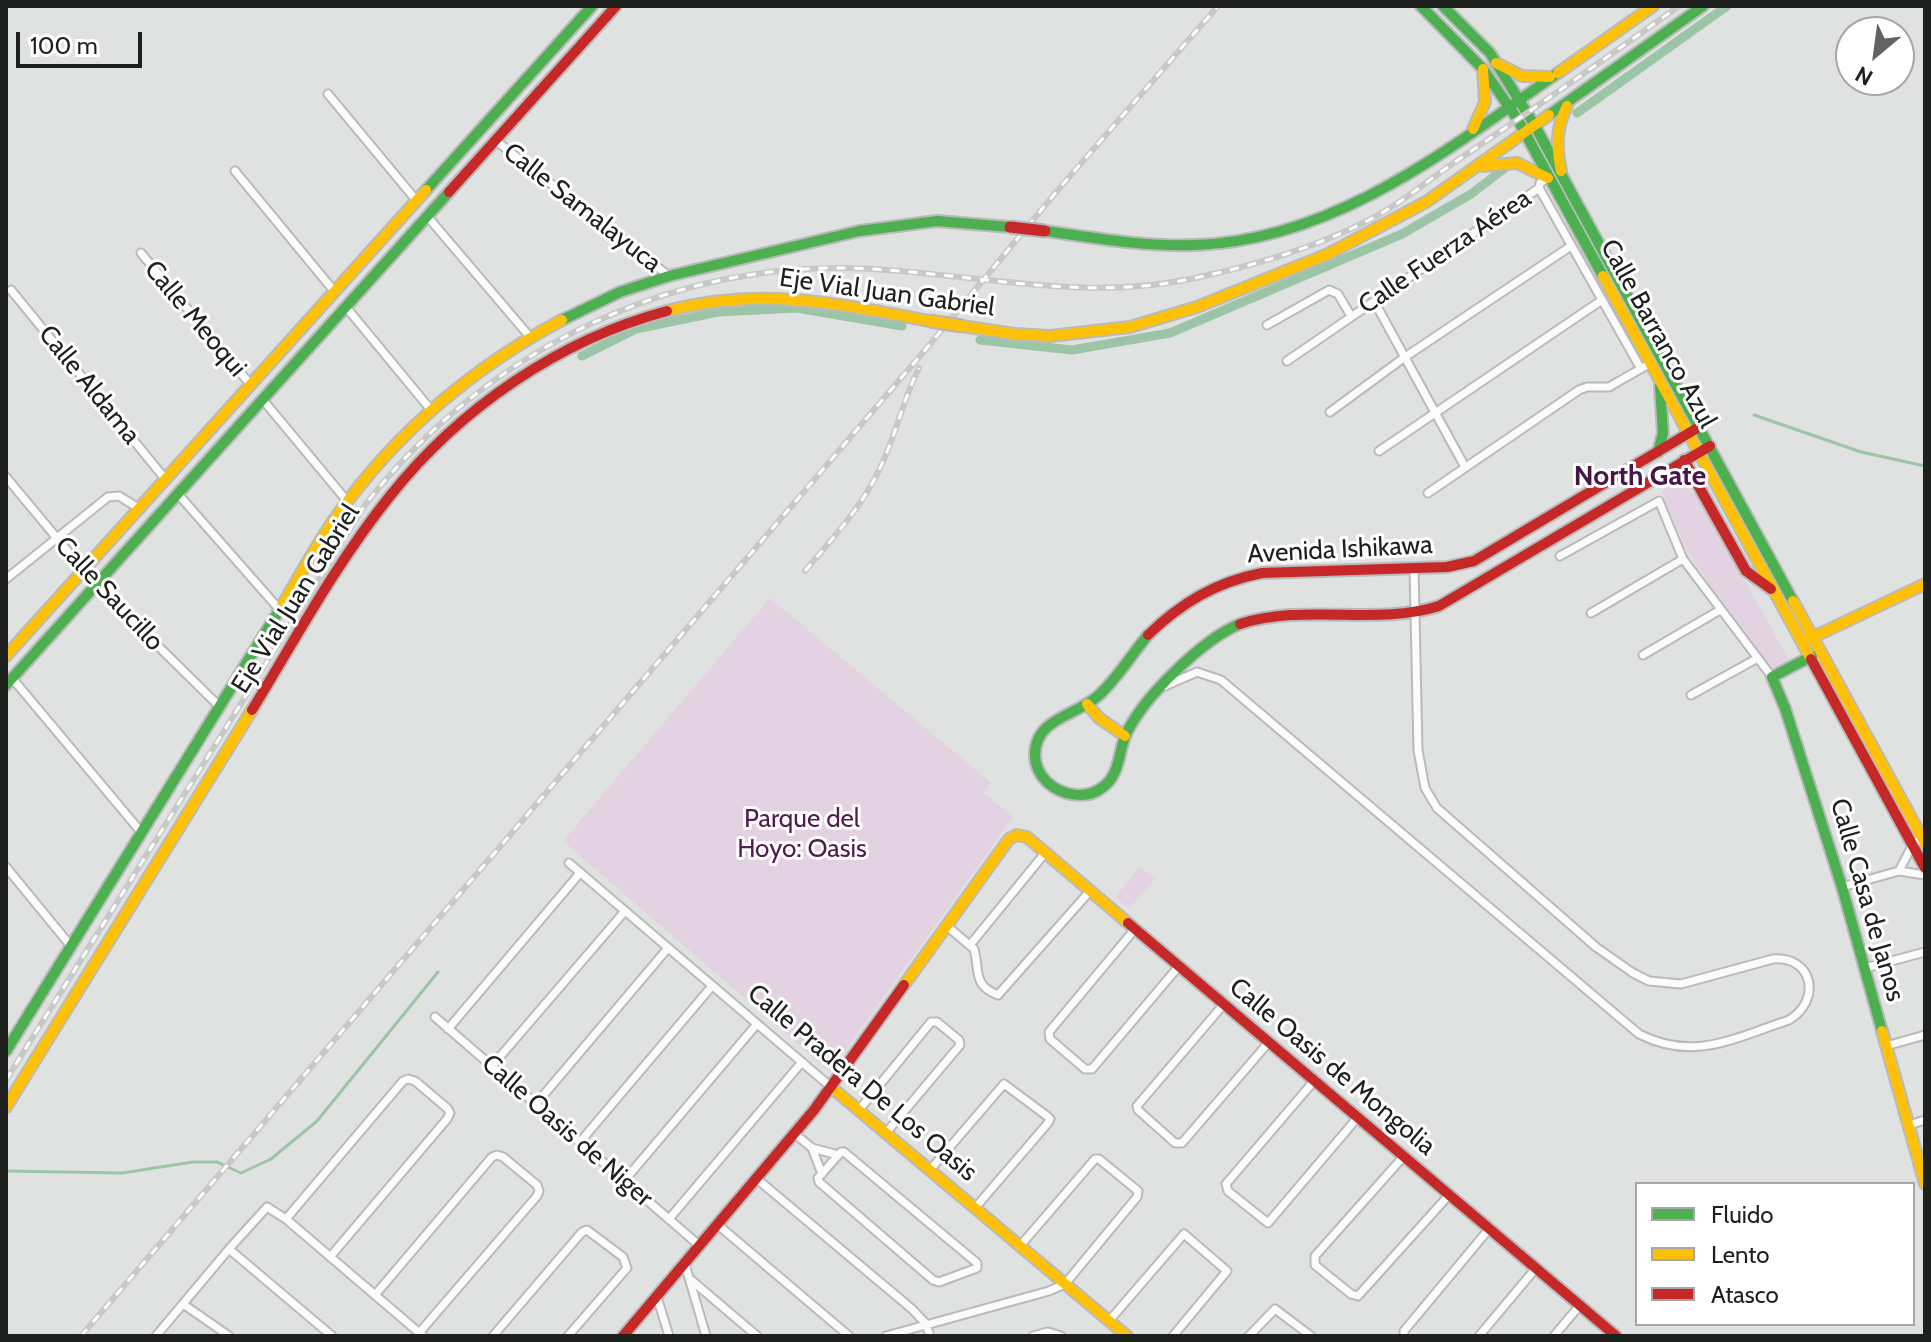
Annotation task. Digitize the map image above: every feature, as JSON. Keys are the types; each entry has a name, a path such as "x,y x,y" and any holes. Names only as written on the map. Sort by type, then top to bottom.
{"main road":[{"path":"6,656 592,6"},
{"path":"9,682 616,6"},
{"name":"Calle Barranco Azul","path":"1421,6 1535,126 1821,651 1920,842 1925,868"},
{"name":"Calle Barranco Azul","path":"1443,6 1466,27 1496,63 1525,133 1645,367 1660,384 1809,657 1920,842"},
{"name":"Eje Vial Juan Gabriel","path":"6,1051 347,501 387,452 431,410 469,378 530,337 595,304 669,276 907,223 951,221 1176,245 1218,243 1314,222 1362,203 1515,103 1653,6"},
{"name":"Eje Vial Juan Gabriel","path":"6,1107 362,532 399,484 450,433 546,363 618,326 672,309 713,301 774,297 814,301 1024,335 1068,335 1130,327 1170,317 1363,237 1426,202 1703,6"},
{"path":"544,59 558,71"},
{"path":"1496,63 1512,73 1529,78 1554,76"},
{"path":"1469,134 1485,102 1483,69"},
{"path":"1561,171 1556,131 1560,118 1575,96"},
{"path":"1475,168 1513,161 1532,167 1548,178"},
{"path":"1658,452 1663,433 1660,384"},
{"name":"Avenida Ishikawa","path":"1699,427 1474,561 1447,567 1262,573 1245,575 1209,587 1162,621 1098,697 1054,720 1038,740 1036,765 1047,783 1067,795 1079,796 1099,790 1117,771 1125,736 1165,686 1207,642 1237,625 1279,615 1428,610 1451,601 1710,446"},
{"path":"1684,460 1746,571 1773,590"},
{"path":"1802,643 1925,584"},
{"path":"1772,677 1821,651"},
{"name":"Calle Casa de Janos","path":"1772,677 1785,708 1842,887 1925,1184"},
{"path":"1087,704 1099,718 1125,736"},
{"name":"Calle Oasis de Mongolia","path":"947,926 1009,839 1017,835 1027,837 1616,1336"},
{"path":"623,1336 795,1134 947,926"},
{"name":"Calle Pradera De Los Oasis","path":"831,1087 1127,1336"}],"street":[{"path":"328,94 416,200"},
{"name":"Calle Samalayuca","path":"495,140 669,276"},
{"path":"235,171 334,291"},
{"name":"Calle Fuerza Aérea","path":"1287,361 1539,188 1539,184 1548,178"},
{"path":"1428,493 1579,390 1613,385 1645,367 1602,300 1539,188"},
{"path":"427,216 530,337"},
{"path":"1330,412 1405,357 1571,246"},
{"name":"Calle Meoqui","path":"141,253 250,384"},
{"name":"Calle Aldama","path":"11,290 166,480"},
{"path":"1267,325 1329,290 1338,294 1351,316"},
{"path":"1379,451 1602,300"},
{"path":"1374,301 1465,467"},
{"path":"346,307 431,410"},
{"name":"Calle Meoqui","path":"263,400 347,501"},
{"name":"Calle Saucillo","path":"6,477 82,570 219,706"},
{"path":"178,494 279,609"},
{"path":"6,579 112,495 140,509"},
{"path":"1560,556 1660,501 1683,559 1772,677"},
{"path":"1591,613 1683,559"},
{"path":"1165,686 1197,672 1221,680 1639,1034 1671,1047 1703,1048 1789,1020 1803,1011 1810,998 1809,983 1798,966 1788,960 1773,959 1681,984 1649,981 1633,973 1596,947 1445,817 1425,788 1420,768 1414,568"},
{"path":"1643,655 1720,610"},
{"path":"1691,695 1756,659"},
{"path":"9,682 141,832"},
{"path":"1899,871 1920,842"},
{"path":"970,945 1045,853"},
{"name":"Calle Pradera De Los Oasis","path":"569,863 831,1087"},
{"path":"6,867 70,945"},
{"path":"1842,887 1899,871 1925,875"},
{"path":"448,1029 580,873"},
{"path":"947,926 976,954 978,978 994,994 1000,994 1090,891"},
{"path":"492,1066 625,911"},
{"path":"1135,929 1048,1034 1050,1039 1088,1070 1092,1069 1179,966"},
{"path":"536,1104 668,948"},
{"path":"1865,968 1925,952"},
{"path":"580,1142 712,986"},
{"path":"1224,1004 1137,1106 1175,1143 1182,1143 1269,1042"},
{"name":"Calle Oasis de Niger","path":"435,1017 700,1246"},
{"path":"859,1110 931,1022 937,1022 959,1040 960,1045 886,1133"},
{"path":"624,1181 757,1024"},
{"path":"1886,1046 1925,1035"},
{"path":"669,1219 802,1062"},
{"path":"286,1219 403,1081 415,1081 447,1108 449,1116 330,1257"},
{"path":"1314,1081 1226,1184 1226,1190 1237,1199 1268,1223 1358,1117"},
{"path":"930,1170 1004,1084 1047,1116 1049,1121 975,1208"},
{"path":"1909,1125 1925,1120"},
{"path":"795,1134 812,1148 838,1155"},
{"path":"812,1148 822,1174"},
{"path":"844,1152 977,1263 977,1268 939,1282 934,1281 819,1182 818,1178 838,1155 844,1152"},
{"path":"156,1336 267,1207 286,1219 330,1257 421,1334 537,1196 537,1185 503,1157 494,1155 375,1295"},
{"path":"1404,1156 1315,1256 1315,1265 1351,1294 1358,1296 1449,1195"},
{"path":"886,1336 1065,1284 1137,1197 1137,1189 1095,1159 1020,1246"},
{"path":"757,1179 902,1300 926,1324 930,1336"},
{"path":"718,1225 849,1336"},
{"path":"1404,1336 1404,1331 1489,1229"},
{"path":"493,1336 580,1234 587,1230 623,1257 627,1268 568,1336"},
{"path":"1109,1321 1184,1234 1227,1271 1173,1336"},
{"path":"229,1249 332,1336"},
{"path":"685,1264 706,1336"},
{"path":"1479,1336 1536,1268"},
{"path":"690,1279 757,1336"},
{"path":"657,1297 669,1336"},
{"path":"183,1304 229,1336"},
{"path":"1554,1336 1580,1305"},
{"path":"1249,1336 1275,1309 1311,1336"},
{"path":"1033,1336 1048,1332 1061,1336"}],"green space":[{"path":"1667,486 1682,486 1699,497 1790,662 1771,675 1687,551 1662,493"},
{"name":"Parque del Hoyo: Oasis","path":"770,598 991,783 983,792 1013,817 830,1072 563,841"},
{"path":"1140,867 1155,879 1129,909 1115,897"}],"waterway":[{"path":"1577,113 1727,6"},
{"path":"980,340 1072,350 1170,333 1402,234 1471,194 1505,168"},
{"path":"582,356 636,329 718,312 797,308 902,326"},
{"path":"1754,415 1861,452 1925,466"},
{"path":"6,1171 122,1173 193,1162 217,1162 241,1173 271,1159 317,1121 438,972"}],"railway":[{"path":"81,1336 1218,6"},
{"path":"6,1080 365,505 413,450 467,401 526,359 590,324 657,298 727,279 799,269 872,269 1034,285 1114,288 1195,278 1281,256 1323,241 1387,210 1679,6"},
{"path":"805,571 847,521 874,481 919,368"}],"traffic: fast":[{"path":"426,190 592,6"},
{"path":"1421,6 1483,69 1518,120 1603,276"},
{"path":"1443,6 1490,53 1535,126 1793,601"},
{"path":"1549,115 1703,6"},
{"path":"1045,231 1139,243 1196,245 1247,239 1296,227 1388,186 1432,160 1558,73"},
{"path":"6,685 449,192"},
{"path":"562,320 620,292 669,276 859,231 937,221 1010,227"},
{"path":"1658,452 1663,433 1660,386"},
{"path":"6,1051 280,609"},
{"path":"1148,635 1098,696 1058,719 1042,733 1037,743 1036,762 1042,776 1053,787 1082,795 1097,791 1109,782 1127,732 1147,702 1193,655 1225,631 1240,624"},
{"path":"1812,656 1772,677 1785,708 1842,887 1882,1031"}],"traffic: slow":[{"path":"1558,73 1653,6"},
{"path":"1496,63 1522,76 1550,77"},
{"path":"1473,129 1485,102 1483,69"},
{"path":"1561,171 1558,138 1567,106"},
{"path":"962,326 1050,336 1130,327 1197,307 1328,254 1426,202 1549,115"},
{"path":"1483,166 1517,163 1548,178"},
{"path":"6,656 426,190"},
{"path":"1603,276 1811,659"},
{"path":"667,311 735,300 799,300 930,321"},
{"path":"280,609 333,522 388,453 469,379 562,320"},
{"path":"930,321 962,326"},
{"path":"1807,640 1925,584"},
{"path":"1793,601 1925,843"},
{"path":"1087,704 1099,718 1125,736"},
{"path":"6,1107 252,710"},
{"path":"904,985 1009,839 1017,835 1027,837 1128,923"},
{"path":"1882,1031 1925,1184"},
{"path":"831,1087 1127,1336"}],"traffic: jam":[{"path":"449,192 616,6"},
{"path":"1010,227 1045,231"},
{"path":"252,710 352,547 390,496 448,434 480,406 550,359 588,340 667,311"},
{"path":"1148,635 1200,595 1229,582 1262,573 1447,567 1474,561 1699,427"},
{"path":"1240,624 1290,615 1391,614 1439,606 1710,446"},
{"path":"1684,460 1746,571 1771,589"},
{"path":"1811,659 1925,868"},
{"path":"1128,923 1616,1336"},
{"path":"623,1336 814,1110 904,985"}],"district":[{"name":"North Gate","path":"1640,477"}]}
